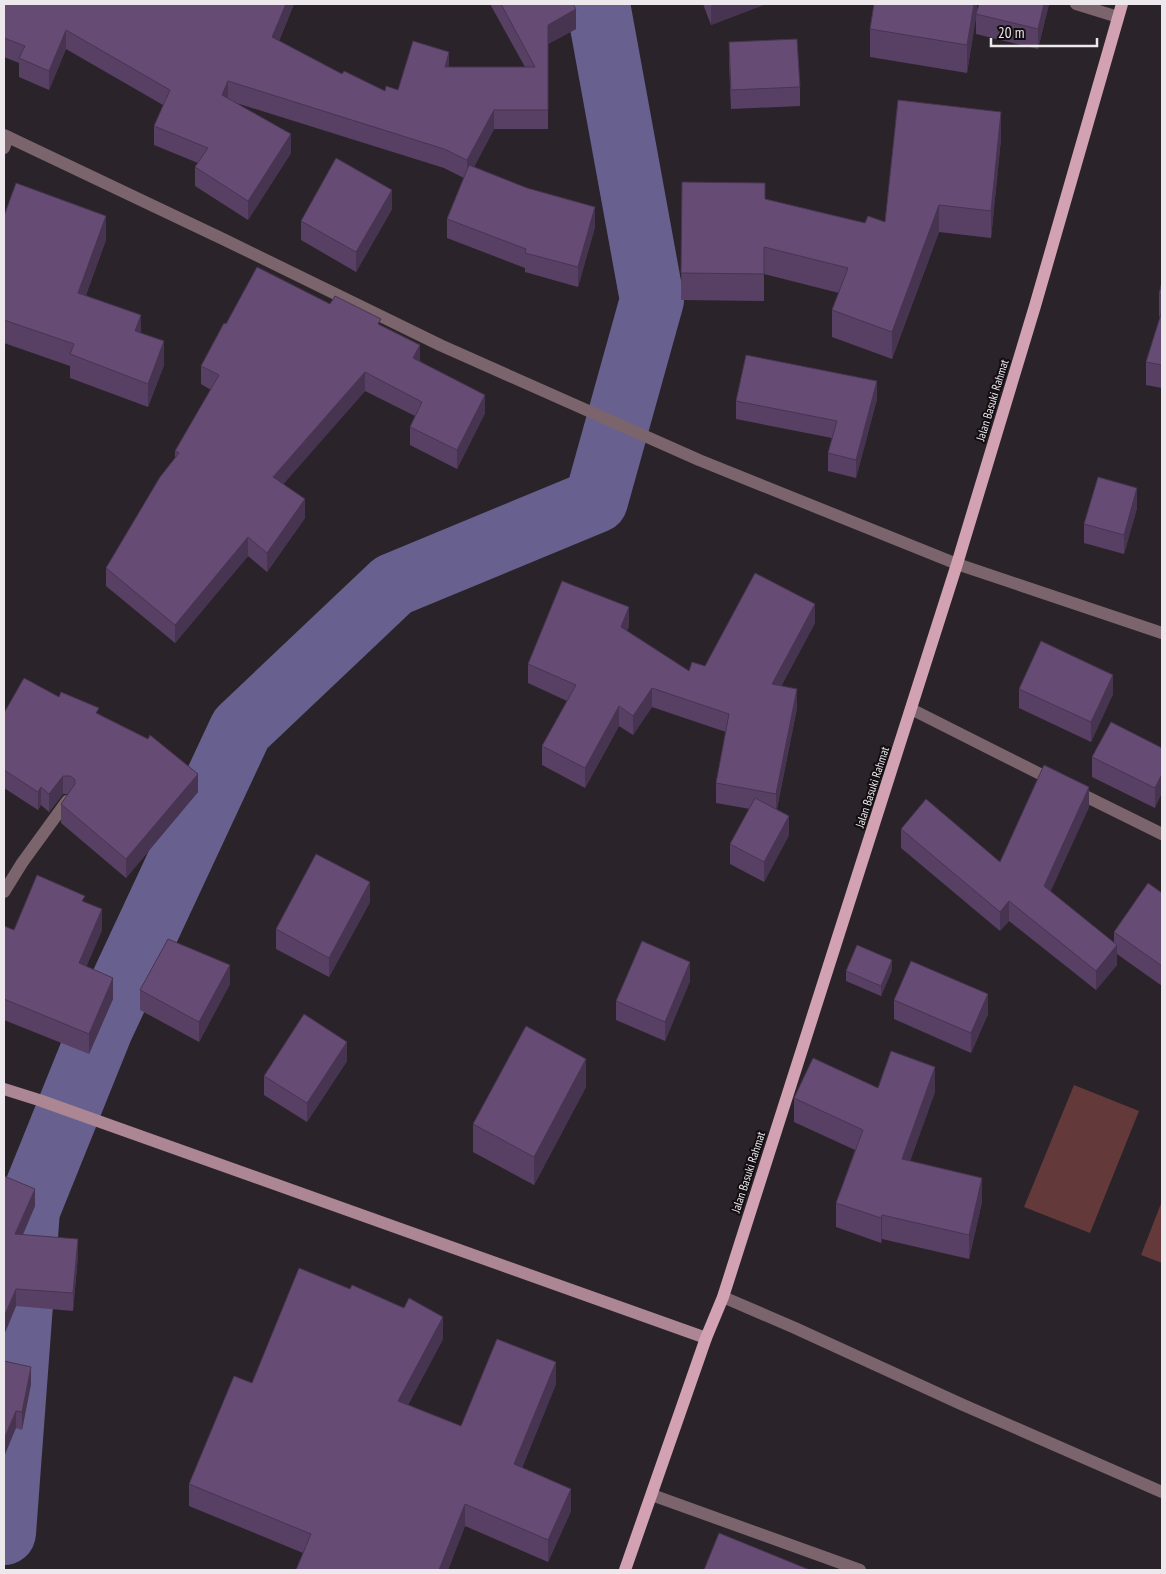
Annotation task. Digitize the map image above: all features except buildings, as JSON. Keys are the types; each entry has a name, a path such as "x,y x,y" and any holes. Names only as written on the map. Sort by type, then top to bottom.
{"main road":[{"name":"Jalan Basuki Rahmat","path":"625,1570 706,1338 723,1297 911,709 1038,296 1122,4"},
{"path":"4,1089 706,1338"}],"street":[{"path":"1076,4 1118,17"},
{"path":"5,140 225,240 440,345 699,460 957,564 1162,632"},
{"path":"911,709 1162,834"},
{"path":"4,892 22,863 67,801"},
{"path":"723,1297 1162,1492"},
{"path":"652,1495 860,1570"}],"shaded area":[{"path":"1074,1085 1139,1111 1090,1233 1024,1207"},
{"path":"1162,1201 1162,1263 1141,1255"}],"waterway":[{"path":"4,1533 28,1210 101,1029 241,729 393,585 596,501 652,300 598,4"}]}
